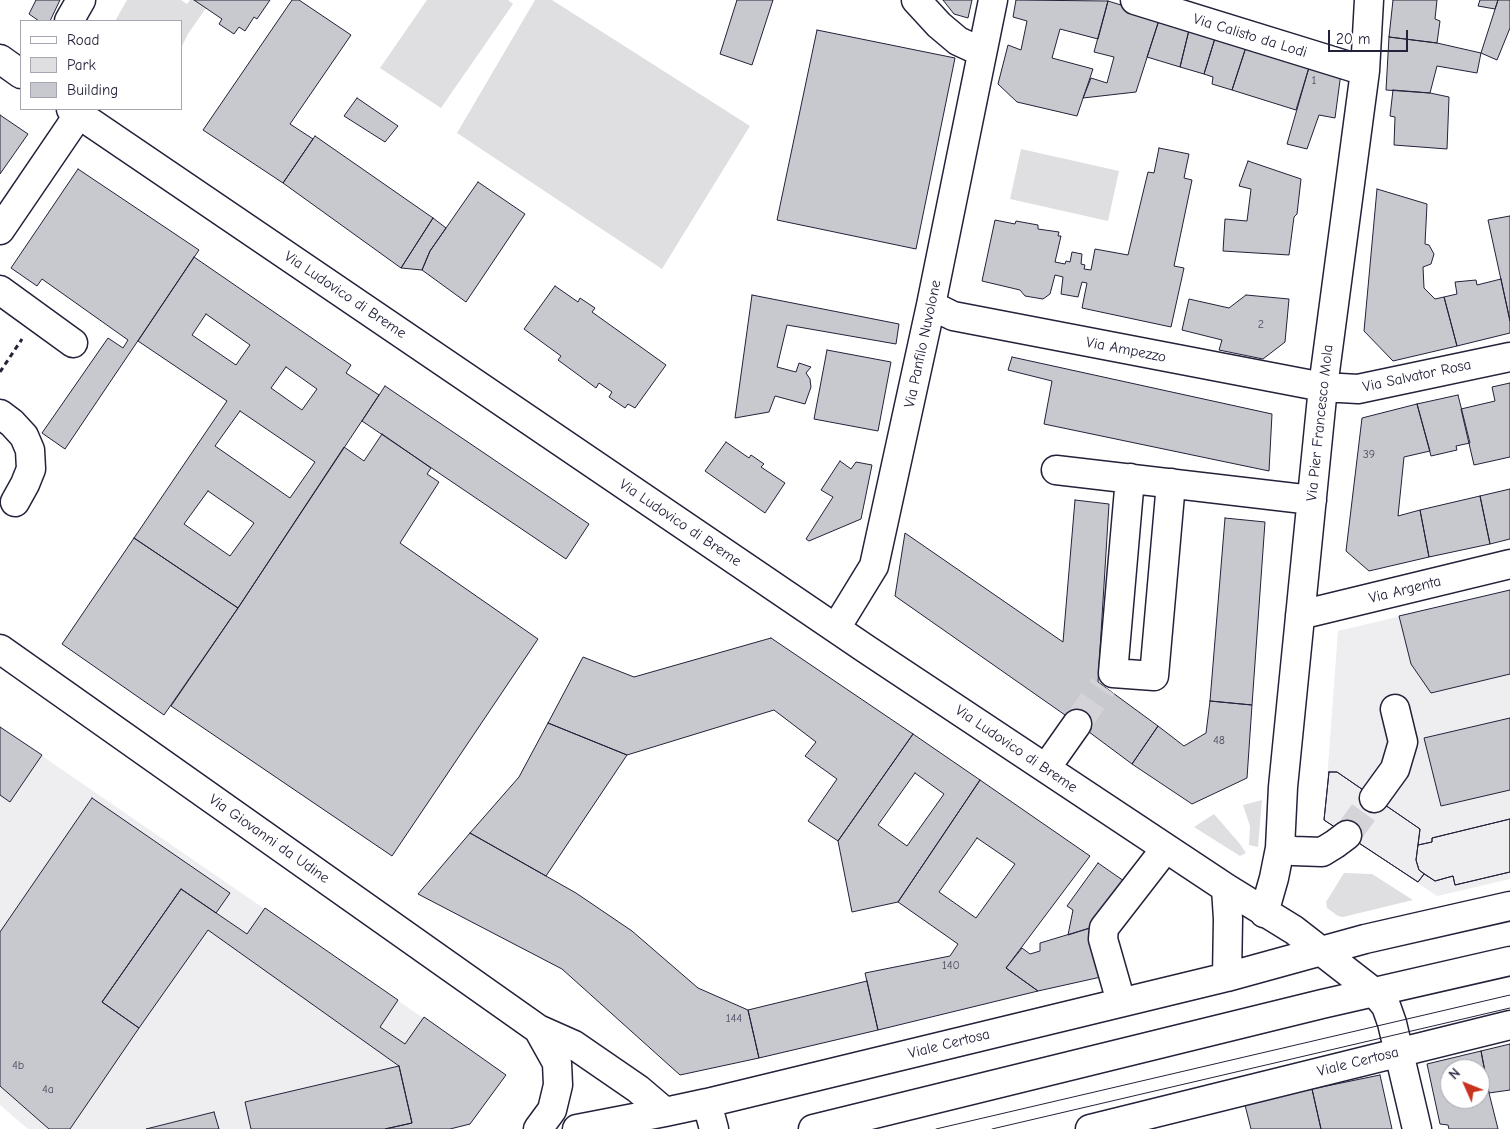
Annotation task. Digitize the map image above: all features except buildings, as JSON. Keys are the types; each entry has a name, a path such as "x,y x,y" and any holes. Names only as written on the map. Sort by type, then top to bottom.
{"street":[{"path":"70,20 81,0"},
{"path":"916,0 939,25 958,41 970,47 983,49"},
{"name":"Via Panfilo Nuvolone","path":"836,628 874,566 931,305 993,0"},
{"name":"Via Calisto da Lodi","path":"1135,0 1364,71"},
{"name":"Via Pier Francesco Mola","path":"1264,912 1280,848 1283,787 1323,387 1364,71 1369,0"},
{"path":"0,59 20,73"},
{"path":"0,230 75,112"},
{"name":"Via Ludovico di Breme","path":"75,112 836,628 1226,888 1294,930 1319,950"},
{"path":"0,290 73,343"},
{"name":"Via Ampezzo","path":"931,305 953,316 1323,387"},
{"name":"Via Salvator Rosa","path":"1323,387 1358,389 1510,356"},
{"path":"0,414 24,436 30,450 30,469 25,484 15,502"},
{"path":"1056,470 1312,500"},
{"path":"1130,478 1108,680 1154,676 1171,483"},
{"name":"Via Argenta","path":"1300,615 1510,564"},
{"name":"Via Giovanni da Udine","path":"0,649 538,1029 574,1045 638,1089 665,1112"},
{"path":"1374,798 1395,769 1403,742 1395,709"},
{"path":"1046,768 1077,724"},
{"path":"1280,848 1294,851 1322,852 1347,835"},
{"path":"1121,1002 1102,939 1104,928 1166,848"},
{"path":"1226,888 1228,919 1227,977"},
{"name":"Viale Certosa","path":"578,1129 707,1102 1227,977 1365,938 1510,906"},
{"path":"1319,950 1375,993 1390,1013 1417,1129"},
{"path":"813,1129 1322,1004 1510,961"},
{"name":"Viale Certosa","path":"1090,1129 1510,1025"},
{"name":"Via Giovanni da Udine","path":"538,1029 556,1063 558,1085 552,1110 538,1129"},
{"path":"707,1102 714,1129"}],"path":[{"path":"0,372 37,317"}],"shaded area":[{"path":"1510,590 1510,879 1437,896 1324,820 1338,631"},
{"path":"0,727 506,1075 470,1124 450,1129 28,1129 0,1105"}],"green space":[{"path":"127,0 181,0 187,4 190,0 194,0 206,8 182,46 182,20 116,20"},
{"path":"427,0 508,0 513,4 441,108 380,68"},
{"path":"535,0 552,0 750,126 662,269 457,133"},
{"path":"1021,149 1119,171 1108,221 1010,199"},
{"path":"1262,800 1258,847 1249,845 1250,826 1243,805"},
{"path":"1214,814 1246,853 1240,856 1194,827"},
{"path":"1344,873 1372,874 1413,900 1343,917 1338,916 1327,908 1326,902"}],"tunnel":[{"path":"1077,724 1103,686"},
{"path":"1347,835 1374,798"}],"tram line":[{"path":"936,1129 1510,995"},
{"path":"992,1129 1510,1008"}]}
